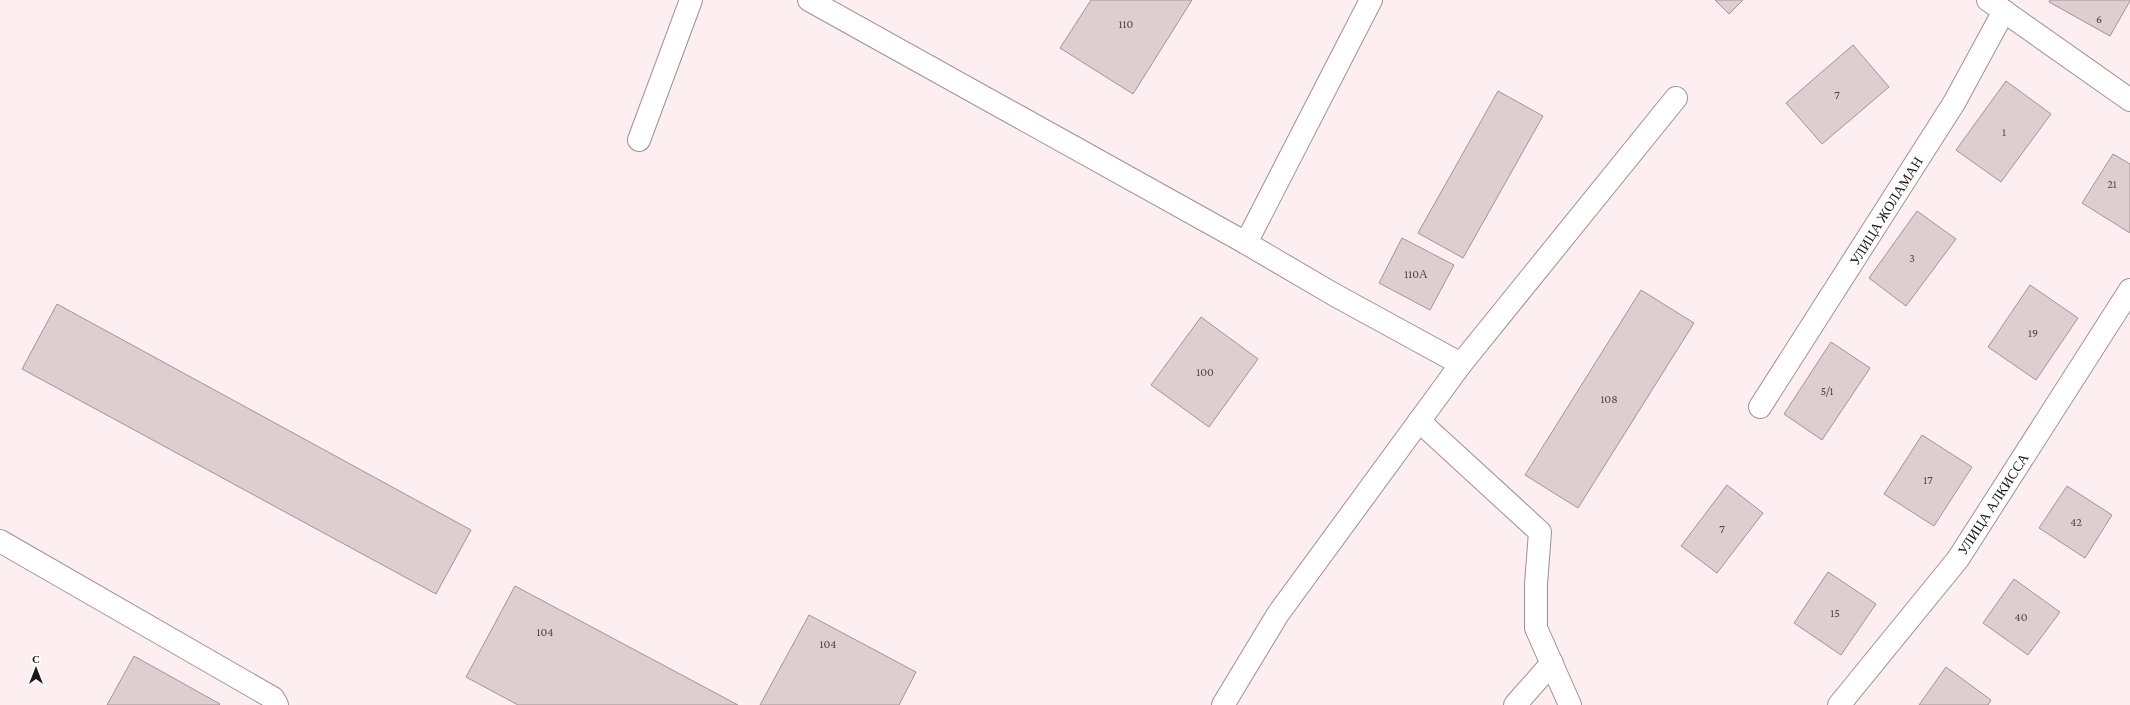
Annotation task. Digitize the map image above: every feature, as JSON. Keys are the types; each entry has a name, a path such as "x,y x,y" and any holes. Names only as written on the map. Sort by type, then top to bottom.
{"street":[{"path":"639,140 691,0"},
{"path":"809,0 1246,243 1333,294 1461,364"},
{"path":"1246,243 1371,0"},
{"path":"1996,6 2130,100"},
{"name":"УЛИЦА ЖОЛАМАН","path":"1760,406 1954,103 1996,6"},
{"path":"1224,705 1278,614 1461,364 1676,98"},
{"name":"УЛИЦА АЛКИССА","path":"1839,705 1958,559 2130,290"},
{"path":"1419,421 1540,532 1536,584 1536,628 1570,705"},
{"path":"0,541 272,698 277,705"},
{"path":"1515,705 1552,663"}],"building":[{"path":"1091,0 1192,0 1133,94 1060,48"},
{"path":"1715,0 1743,0 1729,14"},
{"path":"2050,0 2130,1 2110,36 2049,2"},
{"path":"1853,45 1889,87 1822,144 1786,103"},
{"path":"2006,81 2051,114 2001,182 1956,150"},
{"path":"1498,91 1543,116 1463,258 1418,233"},
{"path":"2113,154 2130,164 2130,233 2082,203"},
{"path":"1917,211 1956,239 1906,306 1869,278"},
{"path":"1402,238 1454,265 1430,310 1379,283"},
{"path":"2030,285 2078,318 2036,380 1988,347"},
{"path":"1641,290 1694,323 1578,508 1525,475"},
{"path":"57,304 471,530 436,594 22,369"},
{"path":"1201,317 1258,359 1209,427 1151,385"},
{"path":"1831,342 1870,368 1822,440 1784,414"},
{"path":"1922,435 1972,467 1934,526 1884,494"},
{"path":"1727,485 1763,513 1717,573 1681,546"},
{"path":"2067,486 2112,515 2085,558 2039,528"},
{"path":"1828,572 1876,604 1841,655 1794,623"},
{"path":"2014,579 2060,612 2028,655 1983,623"},
{"path":"515,586 738,705 518,705 466,677"},
{"path":"809,615 916,672 899,705 760,705"},
{"path":"134,656 220,704 107,705"},
{"path":"1946,667 1991,700 1988,705 1919,705"}]}
